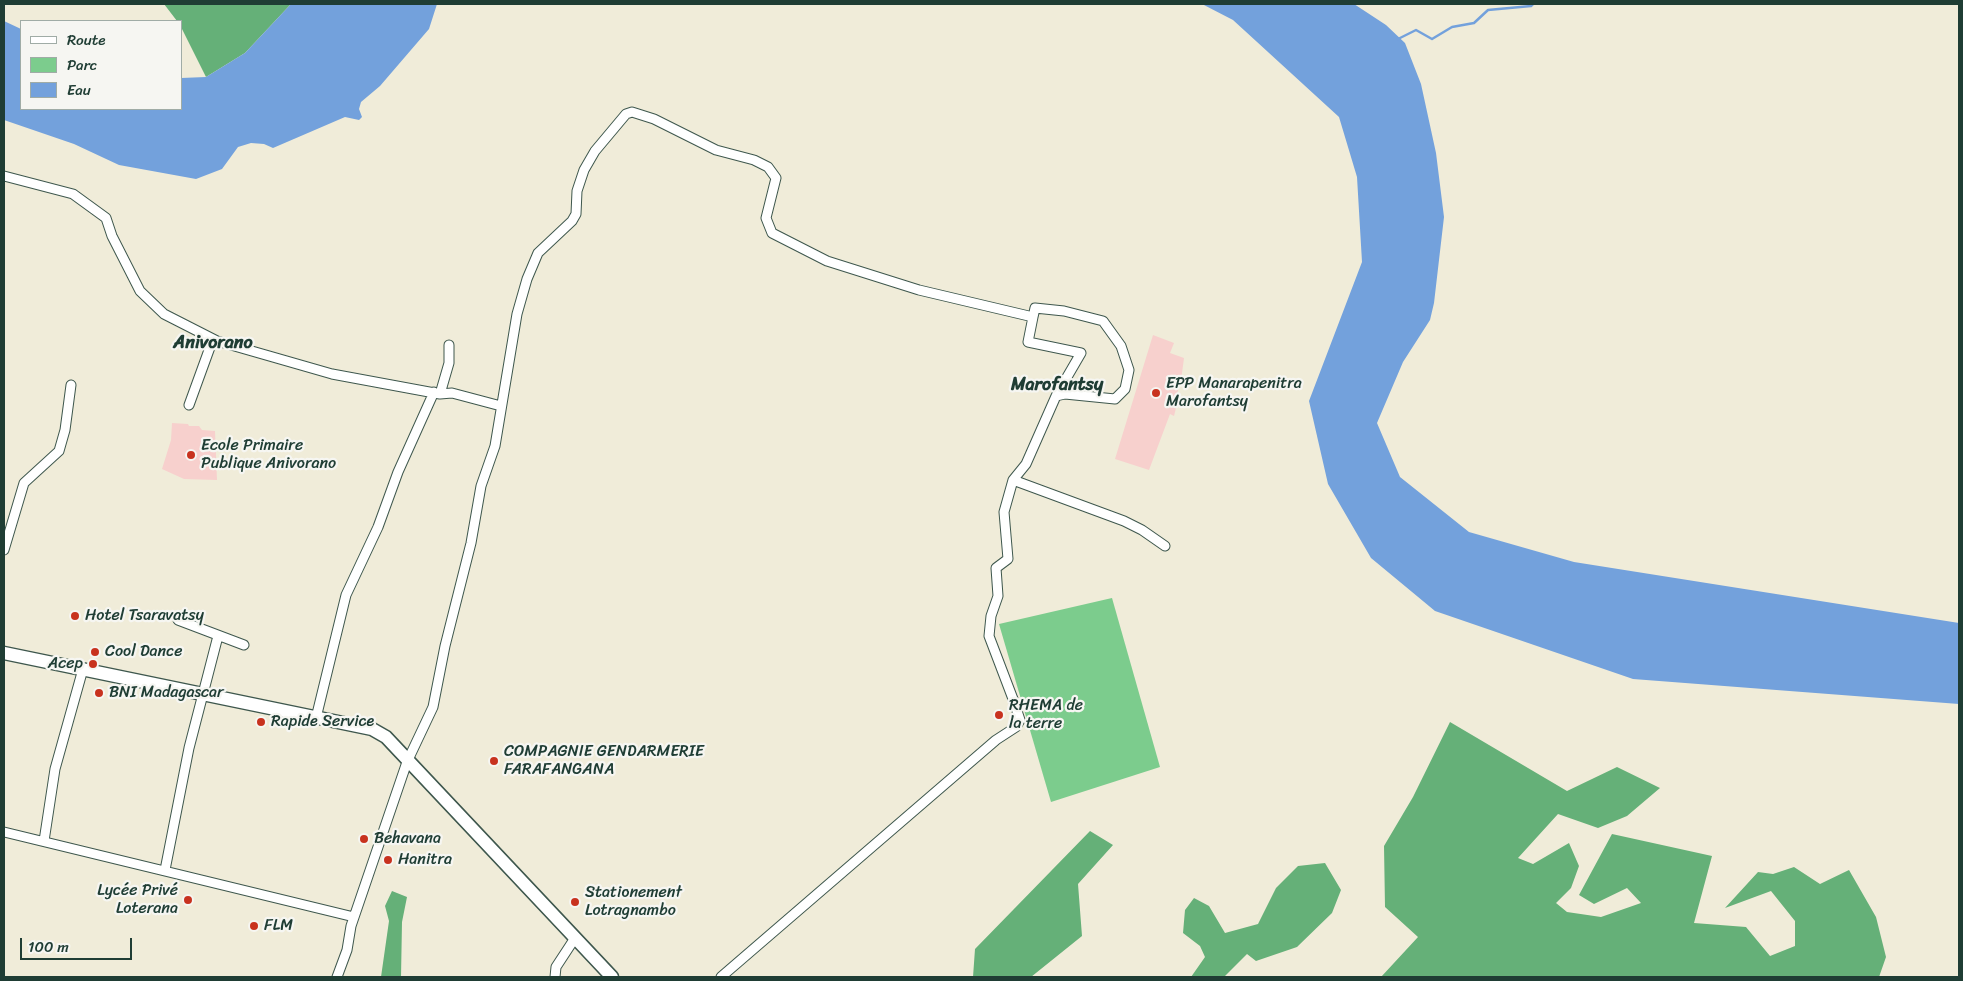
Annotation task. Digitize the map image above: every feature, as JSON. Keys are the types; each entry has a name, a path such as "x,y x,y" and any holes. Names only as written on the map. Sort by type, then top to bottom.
{"main road":[{"path":"4,653 203,696 372,729 386,737 407,762 612,977"}],"street":[{"path":"337,977 347,950 354,917 407,762 433,708 445,646 471,544 481,486 495,446 517,314 527,278 538,253 572,221 576,214 580,184 595,151 626,114 632,112 654,119 716,150 754,160 768,167 776,178 766,218 772,233 827,261 919,290 1032,317"},
{"path":"4,176 72,194 106,218 112,236 140,291 164,314 213,339 332,374 437,393 452,393 501,406"},
{"path":"721,977 996,740 1016,727 1020,720 989,636 991,616 998,596 996,568 1008,559 1004,512 1013,480 1026,464 1056,396 1081,353 1028,342 1035,308 1064,310 1103,321 1121,346 1128,370 1125,389 1115,399 1065,394 1056,396"},
{"path":"189,405 213,339"},
{"path":"316,718 346,595 378,527 398,472 437,393 449,363 449,345"},
{"path":"4,550 24,483 59,451 65,430 71,385"},
{"path":"1013,480 1124,521 1142,530 1165,546"},
{"path":"178,620 244,645"},
{"path":"165,870 189,748 218,636"},
{"path":"44,841 55,769 84,669"},
{"path":"4,832 354,917"},
{"path":"555,977 556,967 575,938"}],"shaded area":[{"name":"EPP Manarapenitra Marofantsy","path":"1153,335 1174,343 1170,353 1184,358 1181,381 1173,406 1176,408 1174,416 1170,414 1149,470 1115,459"},
{"name":"Ecole Primaire Publique Anivorano","path":"172,423 199,426 202,430 215,431 217,480 184,479 162,469 171,440"}],"green space":[{"path":"164,4 291,4 245,53 206,77 182,29 182,20 176,20"},
{"path":"1112,598 1160,767 1051,802 999,624"},
{"path":"1450,722 1567,791 1617,767 1660,788 1627,816 1598,828 1558,814 1518,858 1533,864 1569,843 1579,866 1571,888 1556,903 1567,912 1601,917 1641,903 1627,888 1594,904 1579,895 1612,834 1712,856 1694,923 1746,927 1770,956 1795,946 1795,921 1771,891 1725,908 1758,872 1773,874 1794,867 1820,884 1849,870 1876,917 1886,957 1879,977 1381,977 1418,937 1385,907 1384,846 1413,797"},
{"path":"1090,831 1113,845 1078,884 1082,936 1031,977 973,977 975,949"},
{"path":"1325,863 1341,890 1332,913 1297,947 1256,961 1247,954 1224,977 1191,977 1205,957 1200,946 1183,933 1185,910 1194,898 1209,906 1225,933 1258,924 1276,888 1298,866"},
{"path":"392,891 407,897 402,922 401,977 381,977 389,921 385,906"}],"water":[{"path":"291,4 437,4 429,29 380,86 361,102 359,109 362,117 359,120 345,117 273,148 264,144 251,143 238,147 222,169 196,179 119,165 74,144 4,120 4,21 20,29 20,110 182,110 182,78 206,77 245,53"},
{"path":"1202,4 1354,4 1386,25 1405,43 1421,84 1436,153 1444,217 1434,303 1430,320 1403,362 1377,423 1400,477 1469,532 1574,562 1959,623 1959,704 1633,679 1435,611 1371,558 1328,484 1309,401 1362,262 1357,177 1339,117 1233,20"}],"waterway":[{"path":"1398,39 1416,30 1432,39 1452,27 1474,23 1488,10 1531,6 1533,4"}],"place":[{"name":"EPP Manarapenitra Marofantsy","path":"1156,393"},
{"name":"Ecole Primaire Publique Anivorano","path":"191,455"},
{"name":"Hotel Tsaravatsy","path":"75,616"},
{"name":"Cool Dance","path":"95,652"},
{"name":"Acep","path":"93,664"},
{"name":"BNI Madagascar","path":"99,693"},
{"name":"RHEMA de la terre","path":"999,715"},
{"name":"Rapide Service","path":"261,722"},
{"name":"COMPAGNIE GENDARMERIE FARAFANGANA","path":"494,761"},
{"name":"Behavana","path":"364,839"},
{"name":"Hanitra","path":"388,860"},
{"name":"Lycée Privé Loterana","path":"188,900"},
{"name":"Stationement Lotragnambo","path":"575,902"},
{"name":"FLM","path":"254,926"}],"district":[{"name":"Anivorano","path":"213,343"},
{"name":"Marofantsy","path":"1057,385"}]}
